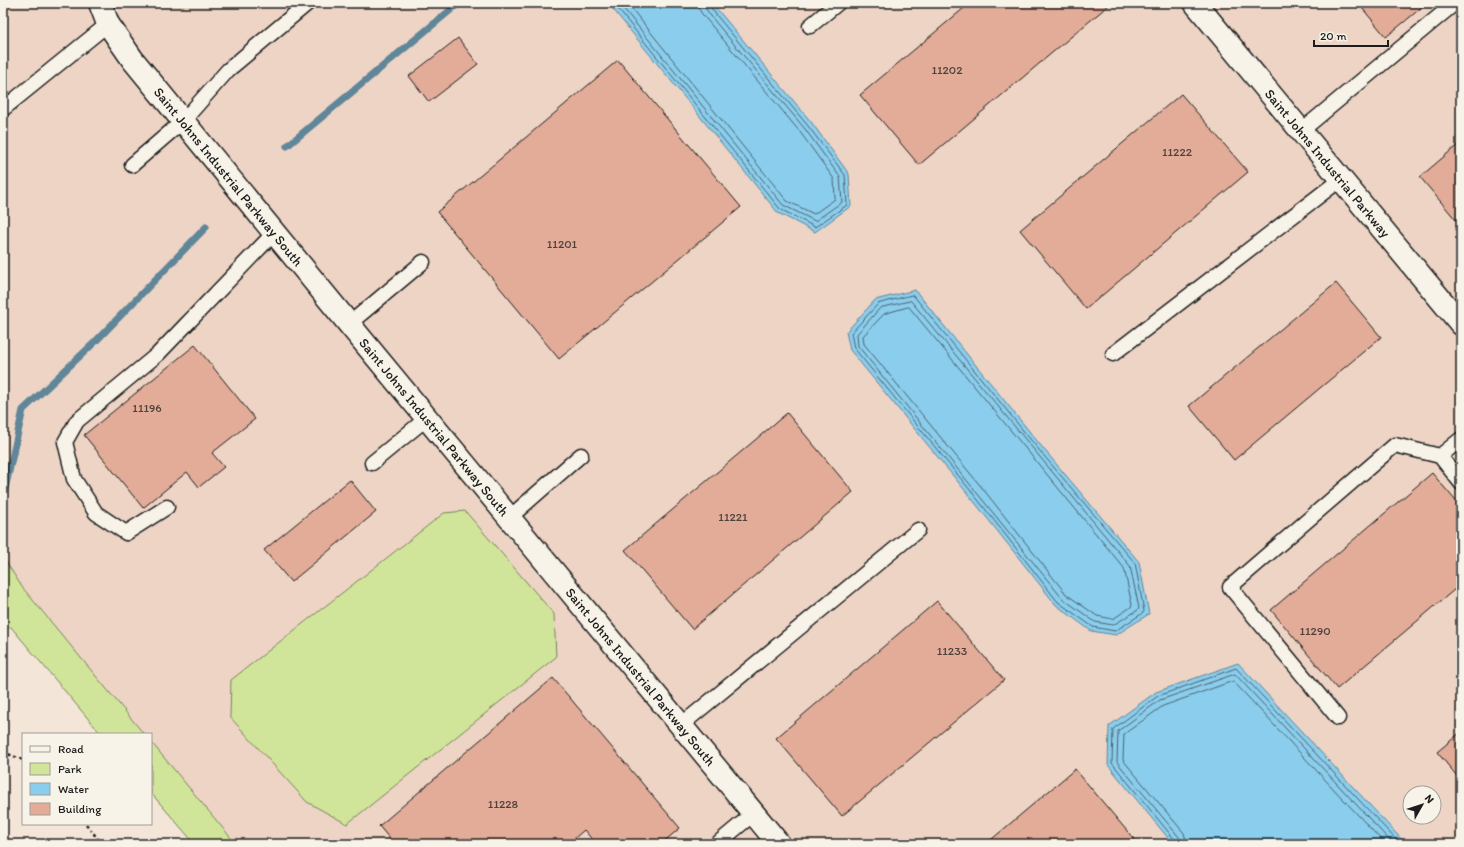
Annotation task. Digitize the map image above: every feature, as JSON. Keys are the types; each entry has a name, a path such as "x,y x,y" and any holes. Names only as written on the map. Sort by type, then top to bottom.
{"street":[{"name":"Saint Johns Industrial Parkway South","path":"100,3 108,24 133,60 508,518 779,844"},
{"name":"Saint Johns Industrial Parkway","path":"1195,3 1461,324"}],"lane":[{"path":"132,165 183,121 228,70 308,3"},
{"path":"810,26 838,3"},
{"path":"1301,131 1455,3"},
{"path":"3,108 108,24"},
{"path":"1113,354 1341,179"},
{"path":"167,507 126,533 96,513 74,479 65,442 77,420 158,354 274,233"},
{"path":"349,324 422,262"},
{"path":"372,463 426,418"},
{"path":"1440,456 1461,439"},
{"path":"1338,718 1230,587 1396,445 1440,456 1461,483"},
{"path":"508,518 581,456"},
{"path":"680,726 918,530"},
{"path":"717,844 753,814"}],"path":[{"path":"3,752 22,760"},
{"path":"87,825 102,844"}],"shaded area":[{"path":"3,3 1461,3 1461,844 236,844 152,743 152,733 143,733 22,587 3,557"}],"green space":[{"path":"465,511 554,614 556,657 347,824 307,802 230,717 231,680 444,513"},
{"path":"3,557 22,587 143,733 100,733 11,627 3,629"},
{"path":"152,743 236,844 195,844 152,794"}],"water":[{"path":"608,3 712,3 812,123 849,174 851,206 815,232 778,213"},
{"path":"915,290 1042,447 1139,562 1149,614 1116,635 1091,631 1056,605 972,499 850,350 846,332 875,300"},
{"path":"1238,663 1406,844 1173,844 1108,765 1109,726 1156,692"}],"building":[{"path":"970,3 1110,4 919,165 860,95"},
{"path":"1358,3 1427,3 1386,37"},
{"path":"458,38 478,64 429,102 409,76"},
{"path":"618,60 741,207 559,359 437,212"},
{"path":"1181,94 1248,172 1086,309 1020,230"},
{"path":"1461,142 1461,226 1420,177"},
{"path":"1336,283 1381,337 1234,460 1189,406"},
{"path":"195,345 255,419 212,453 224,467 199,487 187,472 143,508 84,435"},
{"path":"787,413 853,492 692,629 625,550"},
{"path":"1432,473 1461,507 1461,584 1337,689 1271,610"},
{"path":"350,480 376,512 291,582 264,550"},
{"path":"937,601 1004,680 842,816 776,738"},
{"path":"553,678 680,828 661,844 596,844 584,830 568,844 394,844 379,826"},
{"path":"1461,732 1461,781 1437,752"},
{"path":"1075,769 1138,844 986,844"}],"waterway":[{"path":"287,146 459,3"},
{"path":"3,498 23,410 95,342 206,227"}]}
